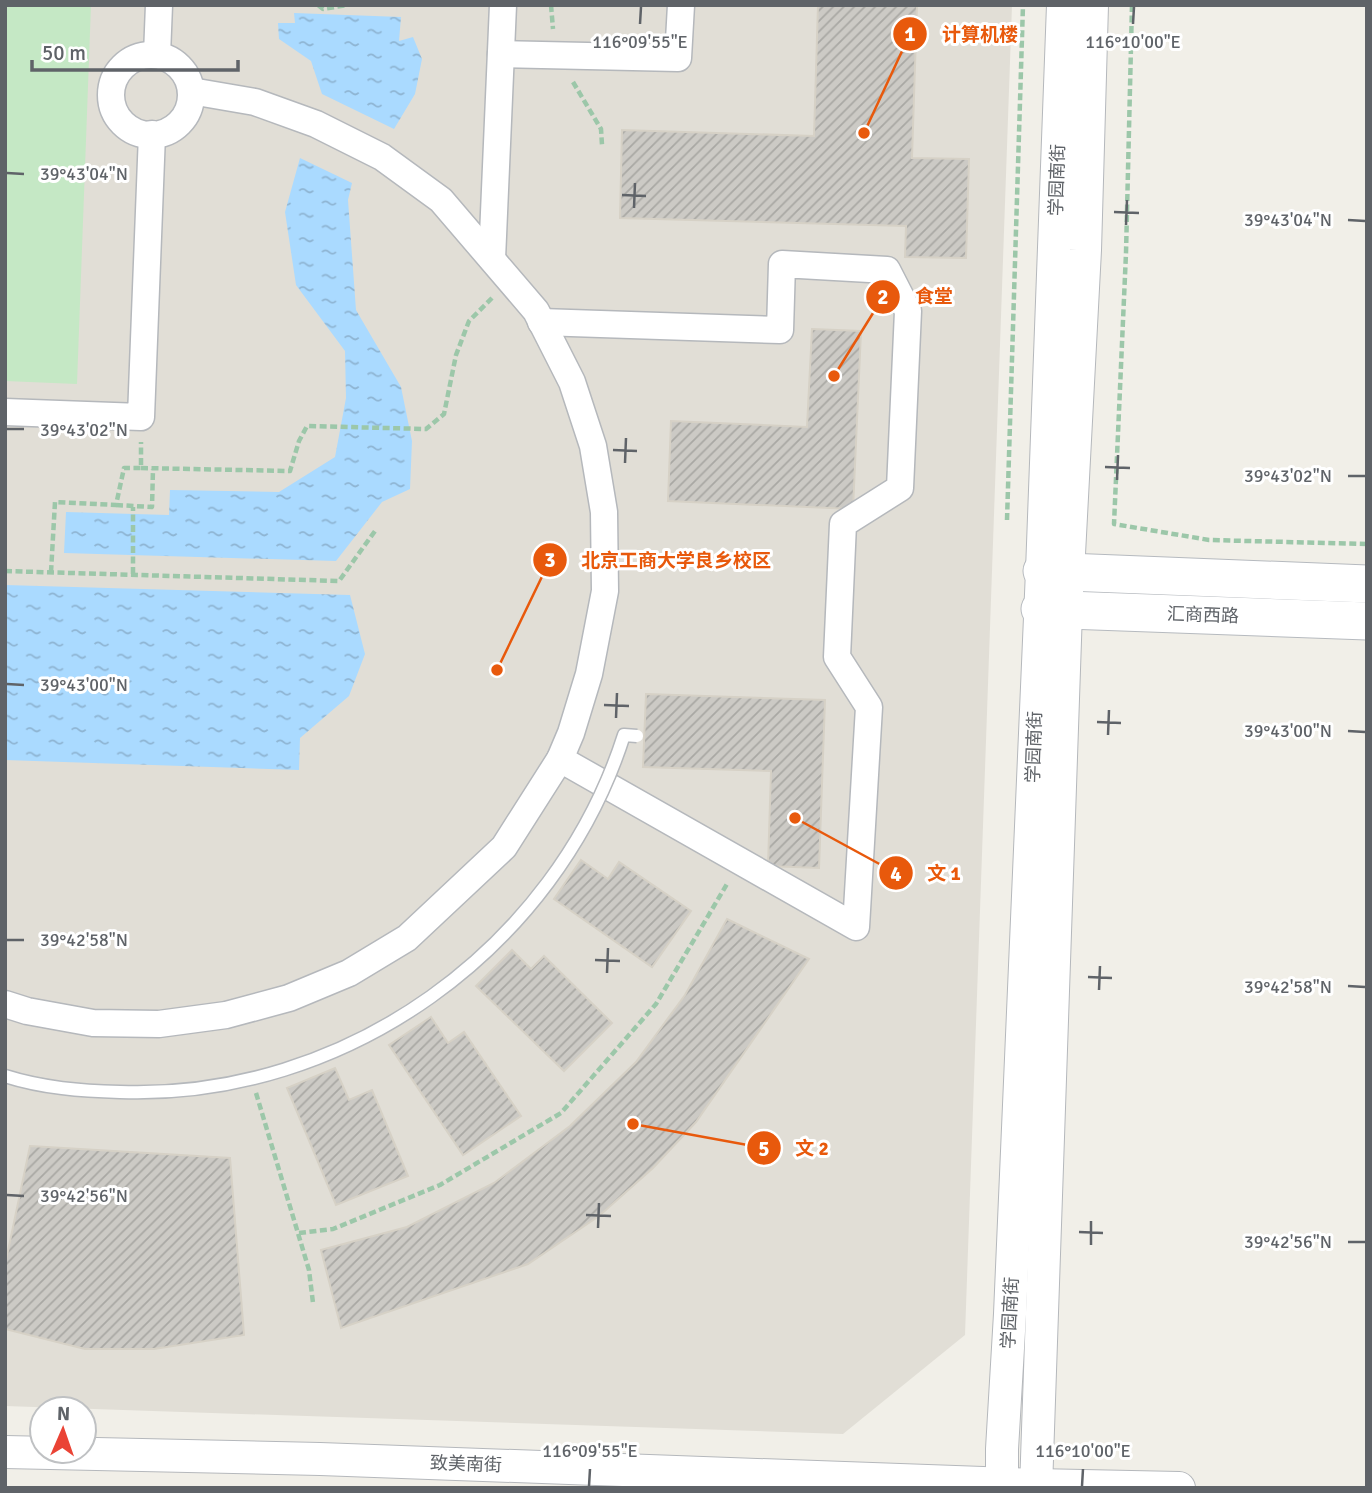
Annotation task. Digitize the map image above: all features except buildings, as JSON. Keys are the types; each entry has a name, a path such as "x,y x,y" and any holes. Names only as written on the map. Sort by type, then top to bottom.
{"main road":[{"name":"汇商西路","path":"1055,572 1367,584"},
{"name":"汇商西路","path":"1053,610 1367,621"}],"street":[{"path":"157,55 159,5"},
{"path":"492,259 503,5"},
{"path":"501,54 678,58 681,5"},
{"name":"学园南街","path":"1002,1486 1055,572 1063,5"},
{"name":"学园南街","path":"1055,572 1085,250 1092,5"},
{"path":"144,55 157,55 180,67 188,78 191,91 185,116 176,126 152,134 127,127 118,117 111,92 114,79 121,68 144,55"},
{"path":"5,1004 27,1011 93,1023 159,1024 226,1015 289,998 349,973 407,938 504,847 560,760 589,674 605,591 604,512 593,446 572,383 536,311 441,200 382,158 316,124 255,102 191,91"},
{"path":"5,412 141,417 152,134"},
{"path":"541,322 780,330 782,264 887,270 908,310 900,488 843,524 837,657 869,707 856,927 560,760"},
{"name":"学园南街","path":"1035,1487 1053,610"},
{"name":"致美南街","path":"5,1452 333,1460 1002,1486 1179,1488"}],"lane":[{"path":"5,1076 55,1088 162,1093 242,1082 289,1070 367,1037 460,975 515,922 561,864 588,822 614,766 624,735 637,736"}],"path":[{"path":"318,5 323,9 347,5"},
{"path":"1007,520 1023,5"},
{"path":"1132,5 1126,239 1114,524 1209,540 1367,544"},
{"path":"116,505 124,467 290,471 299,441 307,426 426,429 444,414 456,355 469,321 509,280"},
{"path":"141,417 141,468"},
{"path":"51,572 55,502 116,505 133,510 152,507 153,469"},
{"path":"133,510 133,574"},
{"path":"5,571 339,581 375,531"},
{"path":"299,1233 333,1229 440,1185 561,1113 656,1004 739,862"},
{"path":"256,1092 309,1270 313,1303"}],"shaded area":[{"path":"5,5 1012,5 965,1335 843,1434 98,1409 98,1395 28,1395 28,1407 5,1406"}],"green space":[{"path":"5,5 91,5 77,384 5,381"}],"water":[{"path":"294,13 401,17 399,41 413,37 422,59 415,94 394,129 322,94 311,61 279,39 278,23 295,23"},
{"path":"300,158 352,183 348,200 356,310 401,387 412,441 410,489 382,502 336,561 64,553 66,512 169,515 170,490 279,492 335,457 346,398 345,351 296,285 285,212"},
{"path":"5,585 350,595 365,654 349,696 300,738 299,770 5,760"}],"place":[{"name":"计算机楼","path":"864,133"},
{"name":"食堂","path":"834,376"},
{"name":"北京工商大学良乡校区","path":"497,670"},
{"name":"文 1","path":"795,818"},
{"name":"文 2","path":"633,1124"}]}
